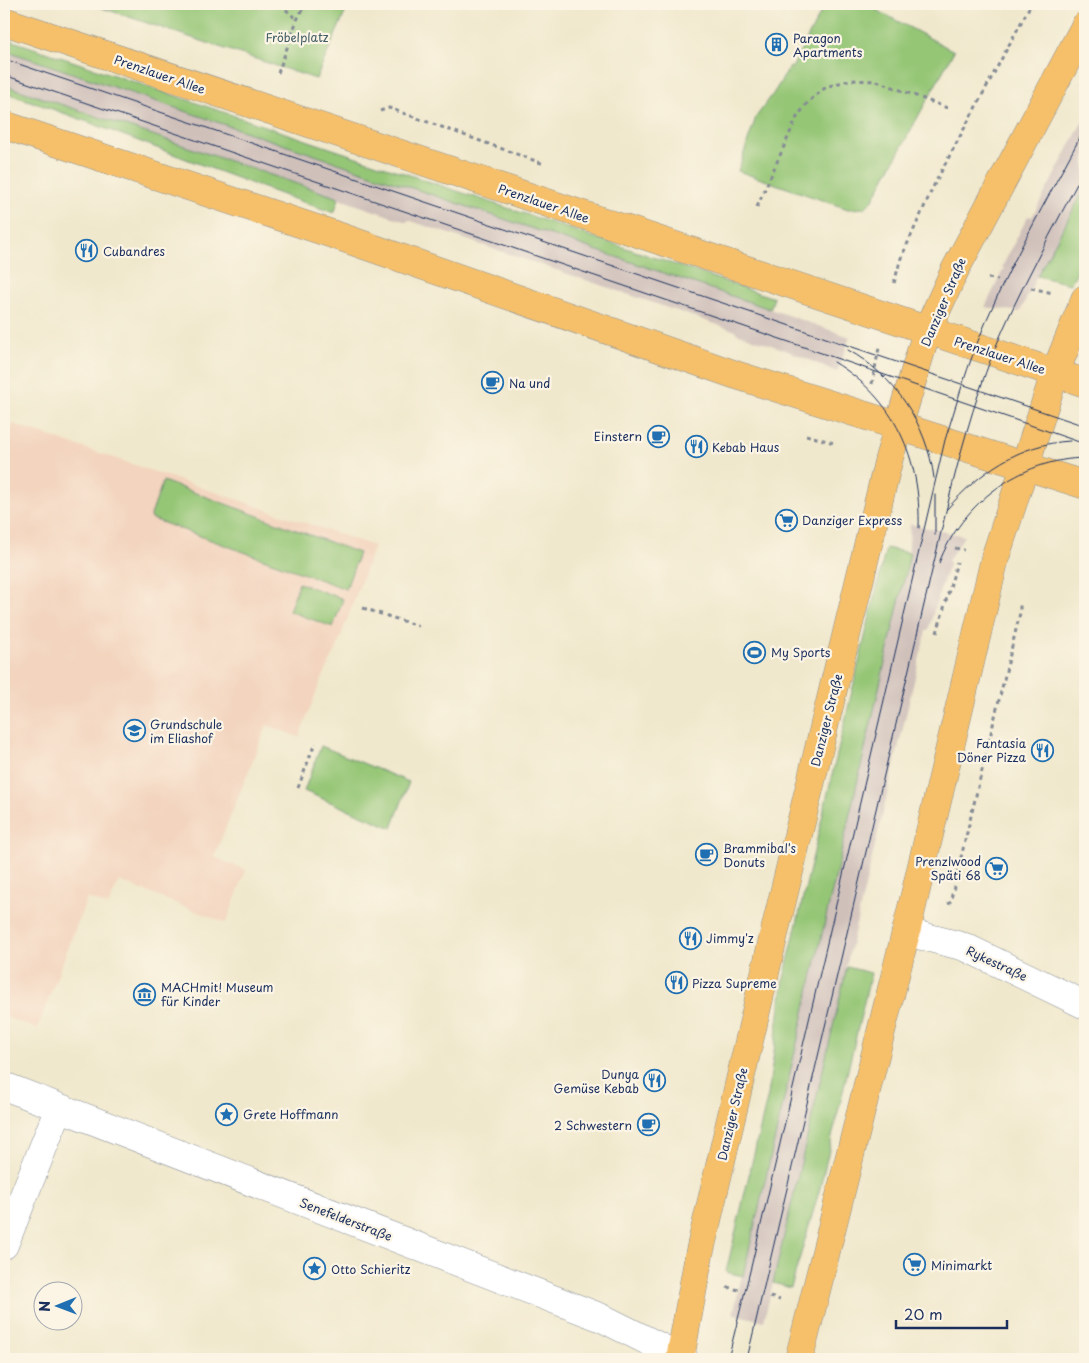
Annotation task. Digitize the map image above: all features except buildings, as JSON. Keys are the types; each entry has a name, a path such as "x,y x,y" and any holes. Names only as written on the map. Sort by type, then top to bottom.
{"main road":[{"name":"Prenzlauer Allee","path":"4,21 1085,384"},
{"name":"Danziger Straße","path":"681,1359 699,1255 780,908 898,426 928,331 965,250 1085,26"},
{"path":"4,126 338,236 736,375 1085,485"},
{"path":"799,1359 906,932 995,558 1055,374 1073,297"}],"street":[{"name":"Rykestraße","path":"906,932 965,947 1085,1005"},
{"name":"Senefelderstraße","path":"4,1086 602,1318 681,1359"},
{"path":"4,1245 58,1108"}],"path":[{"path":"280,4 297,20"},
{"path":"278,73 297,20 306,4"},
{"path":"906,248 935,183 1031,4"},
{"path":"757,207 797,117 808,102 826,87 849,80 877,81 950,109"},
{"path":"1032,288 1073,297"},
{"path":"937,633 951,580 962,550"},
{"path":"363,608 418,626"},
{"path":"298,788 315,744"},
{"path":"722,1286 739,1290"}],"shaded area":[{"path":"4,50 850,337 837,372 783,349 736,333 736,331 4,85"},
{"path":"1085,117 1085,188 1037,276 1020,312 985,307 1004,268 1002,267 1028,216 1032,217"},
{"name":"Grundschule im Eliashof","path":"13,424 374,546 336,650 320,683 299,737 267,725 214,857 246,870 226,923 119,881 108,906 87,898 37,1029 4,1016 4,448"},
{"path":"910,524 964,536 948,561 950,562 928,631 926,631 764,1321 733,1314 908,563"}],"green space":[{"name":"Fröbelplatz","path":"90,4 349,4 316,79"},
{"path":"825,4 865,4 954,51 872,201 864,208 848,209 738,171 756,117 790,67 792,68"},
{"path":"4,38 774,298 770,309 4,50"},
{"path":"4,85 339,198 335,211 334,213 4,92"},
{"path":"1085,188 1085,258 1070,284 1037,276"},
{"path":"163,481 359,553 346,589 150,518"},
{"path":"886,548 910,553 743,1276 726,1272 768,1095 784,978"},
{"path":"299,583 343,599 333,627 289,611"},
{"path":"321,746 409,782 392,828 304,791"},
{"path":"847,967 871,973 820,1188 791,1288 773,1283"}],"tram line":[{"path":"4,59 1085,426"},
{"path":"4,75 1085,444"},
{"path":"728,1359 945,440 987,318 1027,236 1085,128"},
{"path":"747,1359 946,511 967,431 979,392 1003,329 1085,169"},
{"path":"848,350 880,373 906,404 924,439 934,478"},
{"path":"834,362 855,377 873,394 888,412 900,433 909,454 915,478 919,528"},
{"path":"947,509 973,483 1001,462 1033,448 1051,443 1070,441"},
{"path":"939,563 949,541 962,521 996,488 1038,466 1061,460 1085,458"},
{"path":"935,495 935,535"}],"place":[{"name":"Paragon Apartments","path":"777,45"},
{"name":"Cubandres","path":"87,251"},
{"name":"Na und","path":"493,383"},
{"name":"Einstern","path":"658,436"},
{"name":"Kebab Haus","path":"696,447"},
{"name":"Danziger Express","path":"786,520"},
{"name":"My Sports","path":"755,652"},
{"name":"Grundschule im Eliashof","path":"134,731"},
{"name":"Fantasia Döner Pizza","path":"1042,750"},
{"name":"Brammibal's Donuts","path":"707,855"},
{"name":"Prenzlwood Späti 68","path":"997,868"},
{"name":"Jimmy'z","path":"690,938"},
{"name":"Pizza Supreme","path":"676,983"},
{"name":"MACHmit! Museum für Kinder","path":"145,994"},
{"name":"Dunya Gemüse Kebab","path":"655,1081"},
{"name":"Grete Hoffmann","path":"227,1114"},
{"name":"2 Schwestern","path":"648,1125"},
{"name":"Minimarkt","path":"915,1265"},
{"name":"Otto Schieritz","path":"315,1269"}]}
